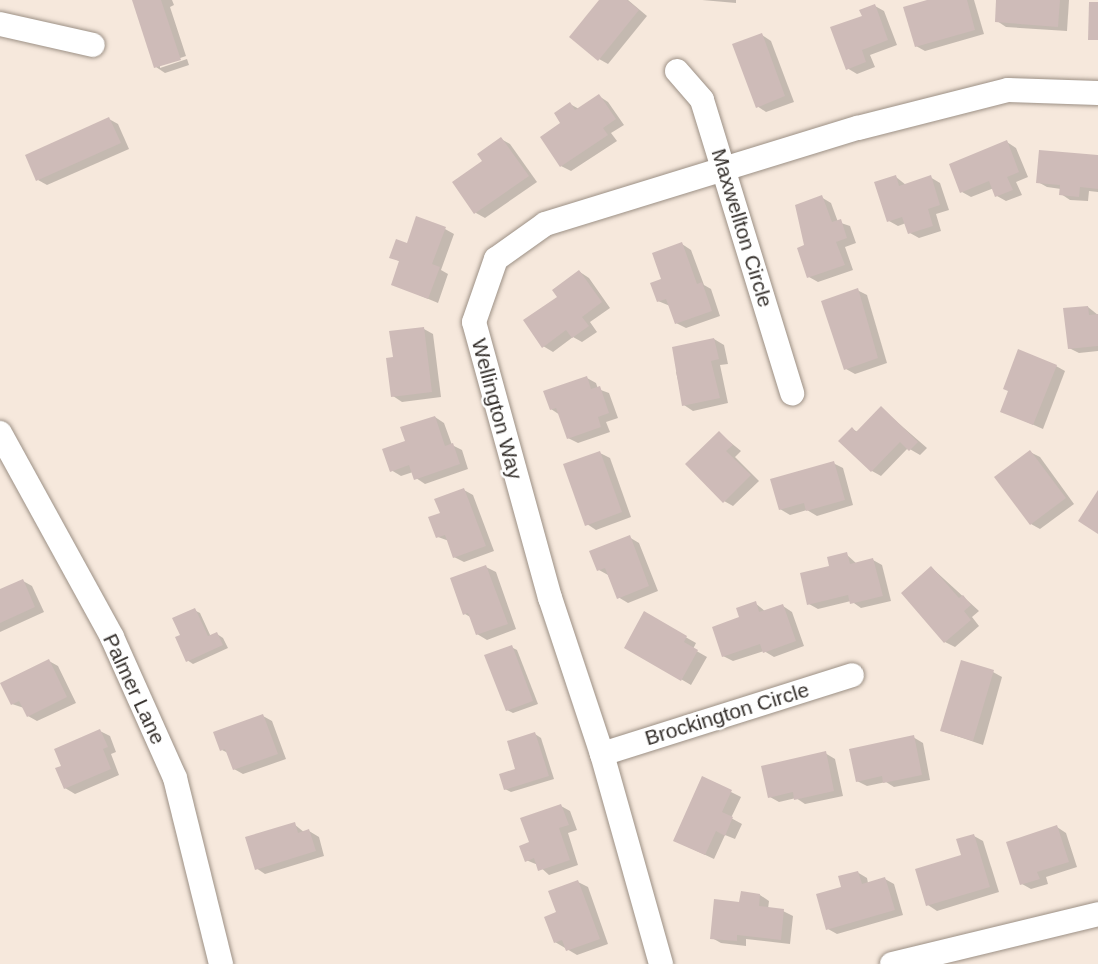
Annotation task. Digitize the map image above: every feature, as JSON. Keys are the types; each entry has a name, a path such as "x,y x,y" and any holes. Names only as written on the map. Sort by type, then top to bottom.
{"street":[{"path":"0,24 93,45"},
{"name":"Maxwellton Circle","path":"677,71 702,100 792,393"},
{"name":"Wellington Way","path":"662,964 602,754 550,598 474,322 496,259 545,224 859,128 1008,90 1098,93"},
{"name":"Palmer Lane","path":"0,433 111,637 175,778 221,964"},
{"name":"Brockington Circle","path":"602,754 852,675"},
{"path":"892,964 1098,914"}],"building":[{"path":"132,0 161,0 181,60 154,68"},
{"path":"599,0 627,0 639,10 598,61 569,37"},
{"path":"927,0 967,0 975,30 915,47 903,7"},
{"path":"996,0 1060,0 1058,27 995,22"},
{"path":"1089,2 1098,2 1098,40 1088,40"},
{"path":"875,4 888,40 862,50 866,62 846,70 830,27 862,16 859,10"},
{"path":"762,33 785,96 756,108 732,44"},
{"path":"599,94 616,119 603,128 608,135 560,167 540,137 560,123 554,113 570,102 575,110"},
{"path":"109,117 121,143 36,181 25,155"},
{"path":"501,137 529,176 474,214 452,182 482,161 477,154"},
{"path":"1007,140 1019,172 1007,177 1013,190 995,197 989,181 960,193 949,164"},
{"path":"1039,150 1098,155 1098,189 1080,187 1079,197 1059,195 1060,185 1036,183"},
{"path":"896,175 899,186 931,175 940,205 928,209 933,226 908,234 902,217 887,222 874,182"},
{"path":"822,195 832,222 841,219 847,238 836,242 845,265 807,278 797,248 804,245 795,205"},
{"path":"416,216 446,227 432,264 440,267 428,299 391,285 399,261 389,258 396,239 407,243"},
{"path":"682,242 697,284 702,282 712,311 675,324 666,299 657,302 650,283 661,279 652,253"},
{"path":"579,270 602,302 582,317 589,326 572,338 566,330 542,348 523,320 557,297 552,290"},
{"path":"858,288 878,358 844,370 821,301"},
{"path":"1088,306 1089,315 1098,314 1098,346 1068,349 1063,308"},
{"path":"424,327 432,392 391,397 386,358 393,357 389,331"},
{"path":"714,338 719,359 711,361 720,398 682,406 672,347"},
{"path":"1018,349 1057,365 1033,425 1000,412 1008,391 1003,389"},
{"path":"587,376 591,389 600,386 609,413 598,417 601,427 567,439 556,408 550,410 543,391"},
{"path":"881,406 918,442 909,451 900,442 871,472 838,441 852,427 856,432"},
{"path":"435,416 445,446 453,443 460,464 414,480 409,465 390,472 382,449 405,441 400,427"},
{"path":"719,431 733,445 726,451 751,475 723,503 685,464"},
{"path":"1030,450 1066,498 1030,525 994,477"},
{"path":"600,451 622,512 585,526 563,464"},
{"path":"834,461 845,500 806,511 804,503 779,510 770,479"},
{"path":"464,488 486,546 453,558 445,535 436,538 428,517 440,513 434,499"},
{"path":"1098,490 1098,534 1078,521"},
{"path":"630,535 649,586 617,599 605,568 597,571 589,551"},
{"path":"847,552 850,564 873,558 883,596 850,604 848,595 807,605 800,573 829,566 827,557"},
{"path":"486,565 508,624 476,635 468,613 463,615 450,578"},
{"path":"931,566 959,598 963,595 971,605 964,611 971,620 944,643 901,593"},
{"path":"23,579 35,607 0,623 0,589"},
{"path":"756,601 759,612 783,604 796,641 763,653 760,644 722,657 712,627 739,617 736,608"},
{"path":"195,608 208,636 217,632 223,645 186,662 175,637 180,635 172,618"},
{"path":"644,611 687,636 684,642 698,650 681,681 624,648"},
{"path":"512,645 533,701 506,711 484,655"},
{"path":"49,659 67,697 27,717 19,701 11,705 0,683"},
{"path":"961,660 994,670 973,741 940,731"},
{"path":"263,714 278,754 233,770 225,749 220,751 213,732"},
{"path":"100,729 108,747 103,749 111,769 64,789 55,768 61,766 54,749"},
{"path":"535,732 549,776 504,790 499,774 515,769 507,741"},
{"path":"914,735 922,775 883,783 882,776 856,782 849,749"},
{"path":"826,751 834,791 794,800 793,792 768,798 761,766"},
{"path":"702,776 732,790 722,812 733,817 725,836 716,831 705,855 673,841"},
{"path":"561,804 569,825 559,828 570,860 538,871 534,858 525,862 519,846 529,842 520,818"},
{"path":"295,822 298,833 309,829 316,851 255,870 245,837"},
{"path":"1057,825 1069,862 1037,872 1040,879 1020,885 1006,842"},
{"path":"974,834 990,887 926,906 915,869 961,855 956,839"},
{"path":"858,871 862,884 885,877 895,910 826,930 816,894 841,887 838,876"},
{"path":"578,880 600,939 566,951 562,940 554,943 544,917 556,912 548,891"},
{"path":"741,891 760,894 759,906 784,909 781,940 737,935 737,941 710,939 714,899 739,902"}]}
